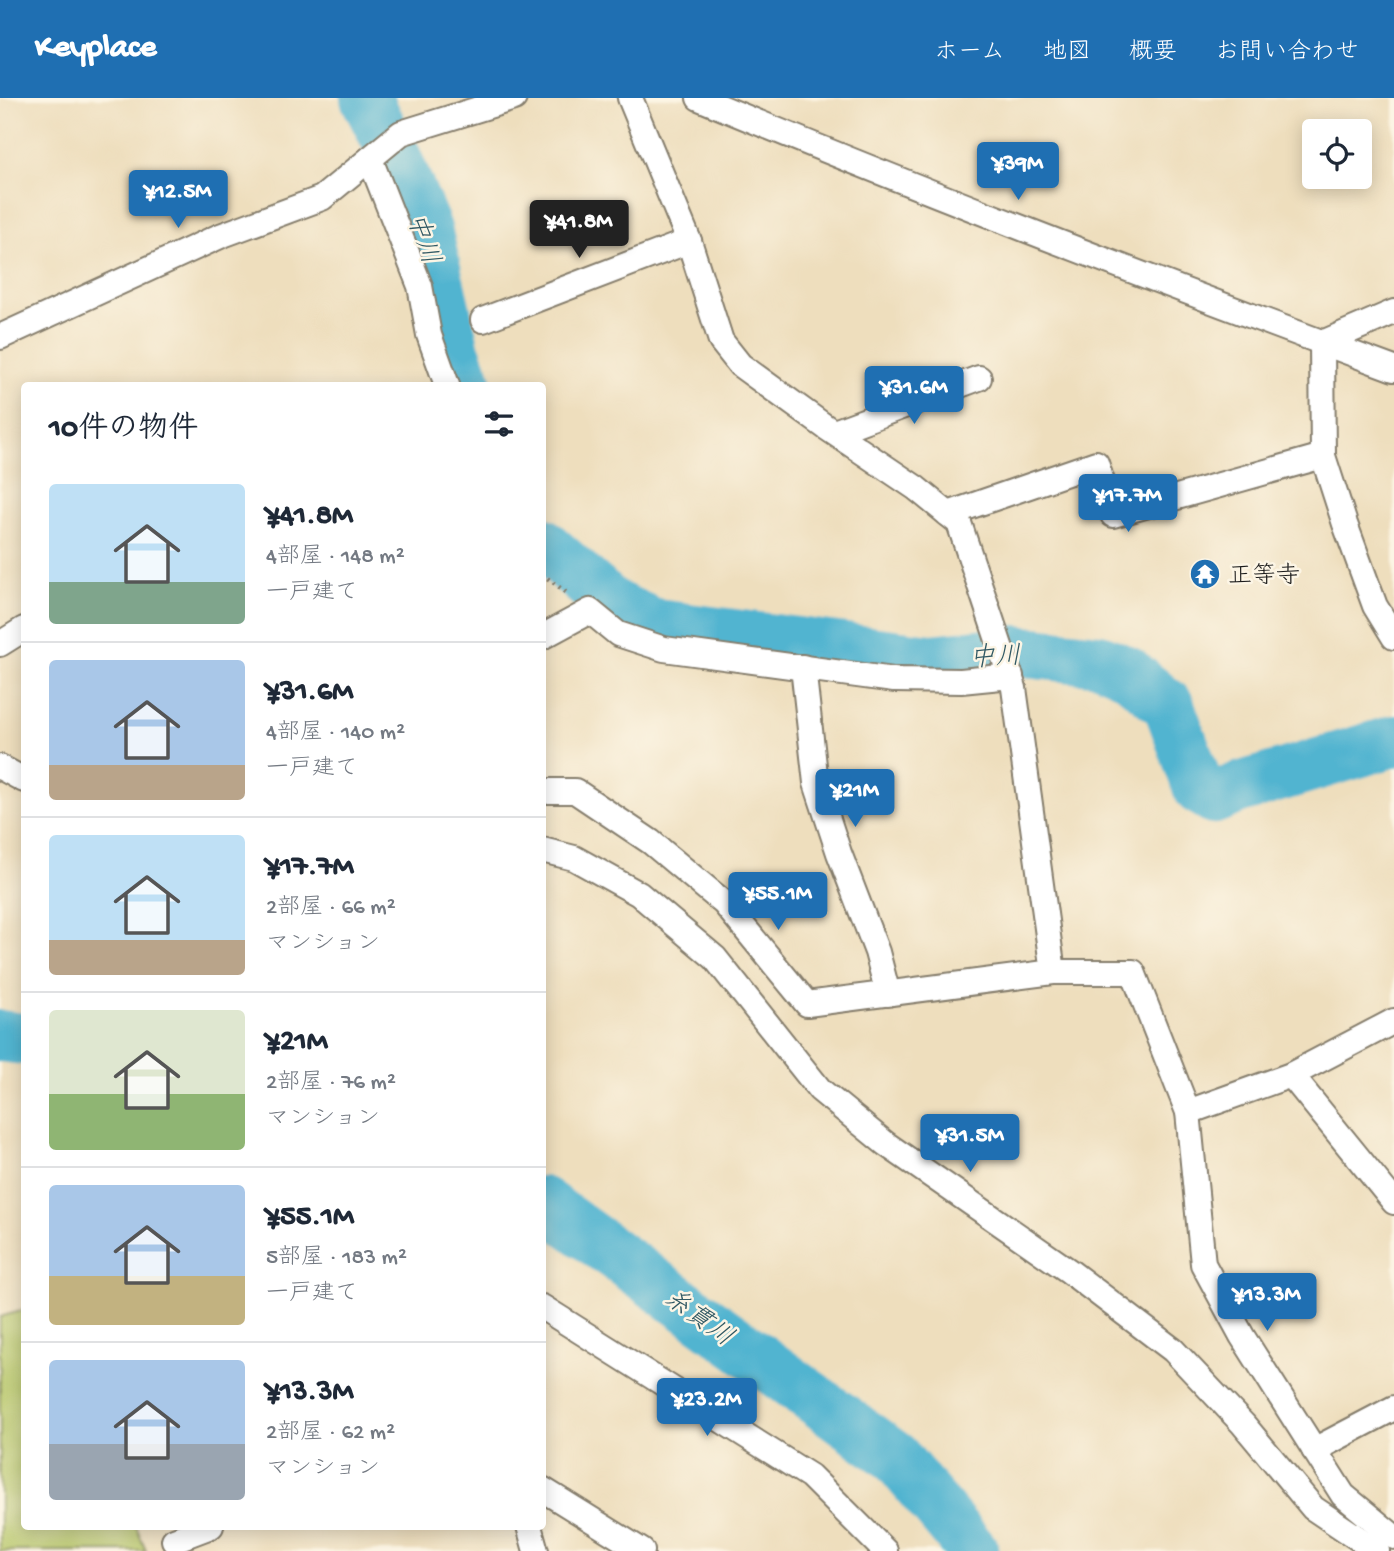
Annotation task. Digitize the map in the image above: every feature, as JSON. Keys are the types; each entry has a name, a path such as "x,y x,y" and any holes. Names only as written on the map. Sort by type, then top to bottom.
{"street":[{"path":"0,337 220,236 322,198 401,133 514,98"},
{"path":"630,98 689,241 721,341 740,365 916,488 958,523 1014,688 1053,972"},
{"path":"699,98 946,198 1394,369"},
{"path":"371,158 420,286 429,335 446,382"},
{"path":"483,320 689,241"},
{"path":"1322,343 1394,312"},
{"path":"1322,343 1324,456 1375,606 1394,637"},
{"path":"834,432 979,378"},
{"path":"948,514 1096,463 1113,515 1324,456"},
{"path":"546,635 590,611 618,634 664,649 894,680 961,681 1011,677"},
{"path":"0,644 21,631"},
{"path":"803,667 816,783 839,853 877,952 888,994"},
{"path":"0,767 21,778"},
{"path":"546,791 575,790 651,842 724,903 807,1004 1053,972 1133,972 1188,1112 1203,1264 1242,1336 1343,1495 1394,1537"},
{"path":"546,851 574,858 639,894 715,957 820,1090 887,1144 1069,1271 1173,1350 1243,1424 1313,1508 1377,1551"},
{"path":"1188,1112 1291,1075 1394,1021"},
{"path":"1291,1075 1394,1202"},
{"path":"546,1310 810,1476 885,1551"},
{"path":"1314,1450 1394,1408"},
{"path":"546,1491 642,1551"},
{"path":"173,1539 199,1530"},
{"path":"530,1530 536,1551"}],"green space":[{"path":"21,1311 21,1530 138,1530 146,1551 0,1551 0,1317"}],"waterway":[{"name":"中川","path":"366,98 396,158 426,229 454,351 466,382"},
{"name":"中川","path":"546,547 612,605 656,625 931,660 1016,651 1100,660 1129,673 1169,706 1199,789 1214,798 1394,741"},
{"name":"糸貫川","path":"0,1036 21,1039"},
{"name":"糸貫川","path":"546,1205 895,1457 973,1551"}],"place":[{"name":"正等寺","path":"1205,574"}]}
